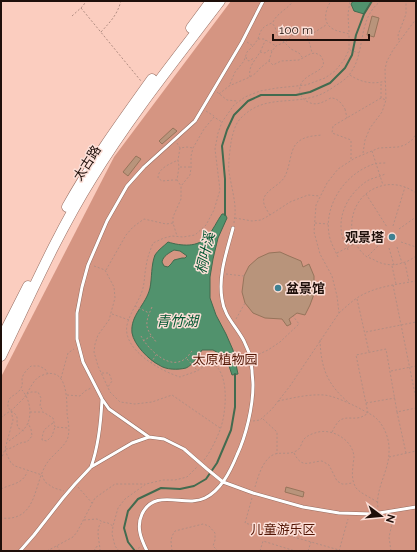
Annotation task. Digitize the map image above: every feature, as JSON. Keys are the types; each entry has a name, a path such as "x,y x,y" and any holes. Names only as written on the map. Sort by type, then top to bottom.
{"main road":[{"name":"太古路","path":"1,339 80,183 115,130 211,1"},
{"name":"太古路","path":"1,356 63,230 92,177 162,78 220,1"}],"lane":[{"path":"263,1 243,40 195,121 144,167 127,186 107,221 88,264 77,313 77,339 83,362 102,399 109,408 149,437 164,440 184,449 224,482 253,493 304,507 338,513 373,514 416,507"},
{"path":"148,551 139,530 139,520 144,510 152,502 163,500 195,501 200,500 214,492 224,482 238,455 248,422 252,404 253,384 251,358 243,340 227,316 222,300 220,286 223,265 233,228"},
{"path":"91,467 96,454 101,420 102,399"},
{"path":"20,551 68,492 91,467 132,443 149,437"}],"path":[{"path":"72,16 86,1"},
{"path":"100,32 109,24 118,11 121,1"},
{"path":"229,86 235,72 244,61 246,52 258,39 261,30 268,24 272,23 275,17 288,8 294,1"},
{"path":"331,1 326,12 327,24 334,30 349,34"},
{"path":"46,551 73,537 95,498 115,484 146,484 187,477 206,459 214,446 221,428 226,401 221,372 216,366 209,363 198,370 180,377 171,374 148,362 129,339 127,326 141,294 145,280 145,268 148,257 153,243 172,236 183,238 195,235 206,225 214,210 220,190 215,149 218,133 222,122 234,104 245,97 260,91 306,85 325,78 335,71 344,60 350,50 348,14 350,1"},
{"path":"233,228 236,213 229,171 230,152 233,131 241,118 252,109 266,102 313,97 326,92 341,82 349,75 354,66 359,53 368,16 376,4 381,1"},
{"path":"399,41 398,35 406,14 406,1"},
{"path":"81,8 139,80 147,86"},
{"path":"363,154 365,140 370,128 382,112 386,100 385,69 387,61 399,41 416,19"},
{"path":"272,23 276,27 277,35 291,49 299,53 302,58"},
{"path":"307,37 327,24"},
{"path":"219,94 229,86 256,73 260,68 269,62 272,51 276,46 287,41 298,31 303,32 307,37 312,53"},
{"path":"258,39 264,39 276,46"},
{"path":"243,40 253,46"},
{"path":"250,77 249,72 266,40"},
{"path":"260,52 265,53 269,50 272,51"},
{"path":"350,50 359,53"},
{"path":"269,62 273,65 281,61 300,60 312,53 320,55 324,61 323,66 321,69 305,77 301,83 301,97 311,104 317,104 331,98 342,102 347,118"},
{"path":"245,57 250,61 256,57"},
{"path":"349,75 360,81 370,83 380,83 385,81"},
{"path":"380,83 381,98"},
{"path":"214,88 227,100 238,101"},
{"path":"381,98 386,100"},
{"path":"350,160 352,140 332,133 333,126 381,98"},
{"path":"203,108 222,122"},
{"path":"181,186 190,175 193,148 204,129 214,116"},
{"path":"339,313 332,276 320,254 314,232 316,205 327,183 338,168 350,160 379,148 405,145 412,140 416,134"},
{"path":"270,215 264,206 264,198 269,191 279,184 285,177 296,144 305,137 322,135"},
{"path":"174,139 180,148 177,180 181,186 181,199 172,217 177,236"},
{"path":"180,148 187,146 193,148"},
{"path":"372,151 383,185"},
{"path":"177,180 162,181 158,178 158,174 163,168 178,160"},
{"path":"338,257 329,234 328,224 331,208 336,195 345,183 366,167 387,163"},
{"path":"179,167 191,167"},
{"path":"348,249 343,239 341,227 343,213 348,200 368,180 384,174"},
{"path":"416,193 410,188 398,184 383,185 372,189 362,197 354,208 351,221 354,239 358,247 367,256 379,263 392,265 402,264 416,256"},
{"path":"393,226 405,187"},
{"path":"366,194 387,227"},
{"path":"235,218 252,221 261,220 290,202 308,195 321,196"},
{"path":"399,229 416,217"},
{"path":"105,270 126,235 144,219 166,224 173,223"},
{"path":"314,223 328,224"},
{"path":"354,239 380,239"},
{"path":"367,256 382,242"},
{"path":"401,242 416,247"},
{"path":"336,253 348,249 356,243"},
{"path":"397,247 402,264"},
{"path":"389,248 394,265"},
{"path":"405,262 409,282"},
{"path":"88,264 105,270 114,286 115,298 111,314 109,320 98,335 94,352 101,373 110,392 120,402 135,404 152,402 172,395 221,428"},
{"path":"392,265 396,285"},
{"path":"222,273 244,276"},
{"path":"248,422 260,420 272,409 290,386 339,313 357,298 379,288 416,281 416,284"},
{"path":"393,286 416,399"},
{"path":"357,298 368,352"},
{"path":"233,325 245,302"},
{"path":"135,306 149,313"},
{"path":"152,307 147,318 146,326 151,336 157,343"},
{"path":"111,314 129,320"},
{"path":"251,358 268,350 285,338 299,324 293,316"},
{"path":"365,332 416,322"},
{"path":"141,336 143,341 156,355 171,362 178,362 186,358 192,351"},
{"path":"143,341 151,336"},
{"path":"320,340 323,368 329,381 339,395 348,403"},
{"path":"61,379 68,353 79,346"},
{"path":"368,413 356,355 386,349 406,453"},
{"path":"151,363 156,355"},
{"path":"186,358 198,370"},
{"path":"24,430 18,428 18,418 16,414 8,408 7,402 10,397 21,389 23,384 22,377 25,371 31,366 39,366 45,369 48,374"},
{"path":"390,371 416,366"},
{"path":"101,373 109,373 112,381 108,387"},
{"path":"1,418 24,398 35,380 48,374 58,376 61,379 65,387 66,394 69,428 68,440 46,464 32,501 25,511 16,517 1,518"},
{"path":"66,394 80,396 90,388 96,388"},
{"path":"7,442 24,430 28,422 30,412 26,394 21,389"},
{"path":"26,394 38,392 41,398 40,406 43,412"},
{"path":"278,401 310,395 325,395 348,403 368,413 383,426 387,437 389,457 377,502 379,513"},
{"path":"366,403 395,398"},
{"path":"397,412 416,408"},
{"path":"1,460 13,420 11,410"},
{"path":"30,412 43,412 53,418 55,427 52,436 47,441 42,440 42,432 45,428 54,423"},
{"path":"331,432 340,421 345,418 358,419 364,417 368,413"},
{"path":"262,418 278,432 277,454"},
{"path":"5,449 10,449 19,443 27,442 32,436 28,422"},
{"path":"55,427 69,428"},
{"path":"350,513 339,550 245,523 253,493 264,464 268,459 274,454 296,451 300,448 305,438 321,430 337,434 344,439 351,448 354,457 352,479 356,489 377,502"},
{"path":"5,449 11,463 15,466 42,475"},
{"path":"389,457 416,451"},
{"path":"293,452 298,460 303,463 322,461 328,465 336,481 342,484 353,482"},
{"path":"1,489 22,481 28,471"},
{"path":"42,475 45,482 54,488 68,492"},
{"path":"75,484 92,504"},
{"path":"119,551 115,546 112,534 118,508 125,499 146,484"},
{"path":"391,551 389,538 395,511"},
{"path":"83,520 96,519 113,526"},
{"path":"100,551 98,528 102,522"},
{"path":"172,551 171,541 175,531 203,524 209,526 215,533 213,546 218,551"},
{"path":"260,551 263,541 295,551"},
{"path":"308,551 311,542"},
{"path":"57,545 60,551"},
{"path":"94,551 96,547 100,546"}],"green space":[{"name":"太原植物园","path":"231,1 416,1 416,551 1,551 1,377 114,157"}],"water":[{"path":"353,1 372,1 364,14 354,11 351,4"},
{"name":"青竹湖","path":"222,214 225,214 227,218 218,238 213,259 210,277 210,298 216,315 233,350 238,374 232,375 228,363 222,355 213,350 202,350 193,363 186,368 169,369 162,367 142,352 133,338 132,333 133,321 150,288 155,255 168,242 189,245 199,243 204,240 212,231","holes":["174,250 180,251 187,256 185,258 174,260 168,267 164,266 162,262 165,256"]}],"building":[{"path":"372,16 379,18 374,37 367,35"},
{"path":"173,128 177,131 162,144 159,141"},
{"path":"136,156 141,159 128,176 123,172"},
{"name":"盆景馆","path":"280,252 301,261 303,267 309,264 314,276 314,294 305,315 297,313 289,319 291,324 287,326 282,319 265,318 253,313 245,303 242,292 244,276 249,266 258,258 269,253"},
{"path":"286,487 304,492 303,497 285,492"}],"waterway":[{"name":"桐叶溪","path":"225,215 225,179 222,146 234,115 248,101 261,95 296,95 310,92 330,83 345,68 352,55 356,35 364,14 372,1"},
{"name":"桐叶溪","path":"135,551 128,542 124,528 128,511 138,499 161,488 180,489 194,486 206,479 217,463 231,430 235,407 235,374"}],"place":[{"name":"观景塔","path":"392,237"},
{"name":"盆景馆","path":"278,288"}],"park label":[{"name":"儿童游乐区","path":"283,529"}]}
